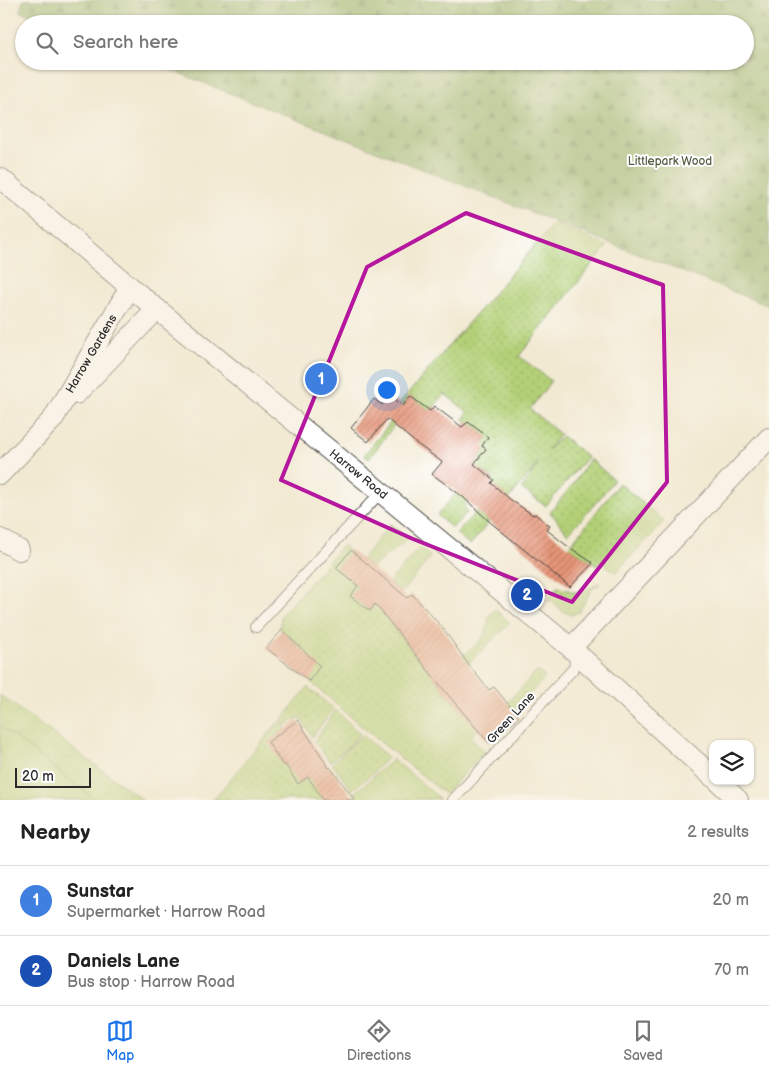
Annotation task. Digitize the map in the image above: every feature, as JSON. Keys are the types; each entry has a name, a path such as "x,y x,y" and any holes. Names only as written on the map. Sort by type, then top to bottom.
{"street":[{"name":"Harrow Road","path":"0,178 380,493 571,648 709,773"},
{"name":"Harrow Gardens","path":"53,419 130,287"},
{"name":"Harrow Gardens","path":"0,474 157,309"},
{"path":"571,648 769,438"},
{"path":"0,539 19,550"},
{"path":"722,785 738,800"}],"lane":[{"path":"256,627 380,493"},
{"name":"Green Lane","path":"453,800 574,668 575,662 571,648"}],"highlighted area":[{"path":"466,213 663,285 667,482 572,602 413,539 281,480 367,267"}],"green space":[{"name":"Littlepark Wood","path":"23,0 769,0 769,306 171,70 754,70 754,15 30,15 20,11"},
{"path":"554,223 607,246 519,356 551,381 530,409 560,434 547,451 562,436 587,457 546,506 522,489 539,461 509,499 490,484 494,479 483,471 473,483 480,488 464,506 467,513 452,528 437,515 469,478 465,475 486,450 482,446 488,437 463,419 468,412 445,394 430,411 411,396 403,406 400,403"},
{"path":"391,422 394,425 369,459 364,455"},
{"path":"590,459 614,480 568,534 550,512 574,483"},
{"path":"619,483 664,521 616,573 601,561 597,566 569,547"},
{"path":"477,511 489,522 470,545 456,533"},
{"path":"390,524 408,539 372,567 362,559"},
{"path":"343,545 350,551 336,568 358,587 353,598 370,611 377,602 404,640 415,632 425,666 442,688 453,683 444,691 462,711 481,727 470,736 485,752 445,794 367,731 312,683 286,664 301,648 280,630 281,615"},
{"path":"420,547 431,557 401,593 389,582"},
{"path":"599,583 592,589 579,612 572,615 564,612 551,600 547,602 557,587 576,592 585,591"},
{"path":"495,609 510,623 468,664 462,656 481,640 487,630 488,618"},
{"path":"537,671 545,677 518,707 516,713 507,703"},
{"path":"308,687 334,709 312,737 300,717 285,726 281,721"},
{"path":"0,695 143,800 0,800"},
{"path":"336,710 360,734 330,762 314,741"},
{"path":"279,721 286,729 277,735 283,765 293,758 299,783 308,777 325,800 213,800"},
{"path":"0,726 96,800 0,800"},
{"path":"362,735 388,757 374,772 352,790 332,764"},
{"path":"393,759 440,799 358,800 353,794"}],"building":[{"path":"389,394 403,406 410,396 430,411 434,406 462,427 468,422 488,437 482,446 486,449 474,464 494,480 491,483 511,500 533,515 535,514 550,526 547,530 593,563 570,587 490,522 463,497 432,474 442,462 387,419 368,442 351,428 374,399 382,405"},
{"path":"351,550 407,598 412,594 442,627 489,690 494,687 519,717 489,743 375,604 370,611 350,596 358,586 336,568"},
{"path":"282,630 320,666 309,681 266,648"},
{"path":"298,720 329,768 355,800 323,800 308,777 298,784 285,764 283,766 268,742"}],"place":[{"name":"Sunstar","path":"321,379"},
{"name":"Daniels Lane","path":"527,595"}]}
